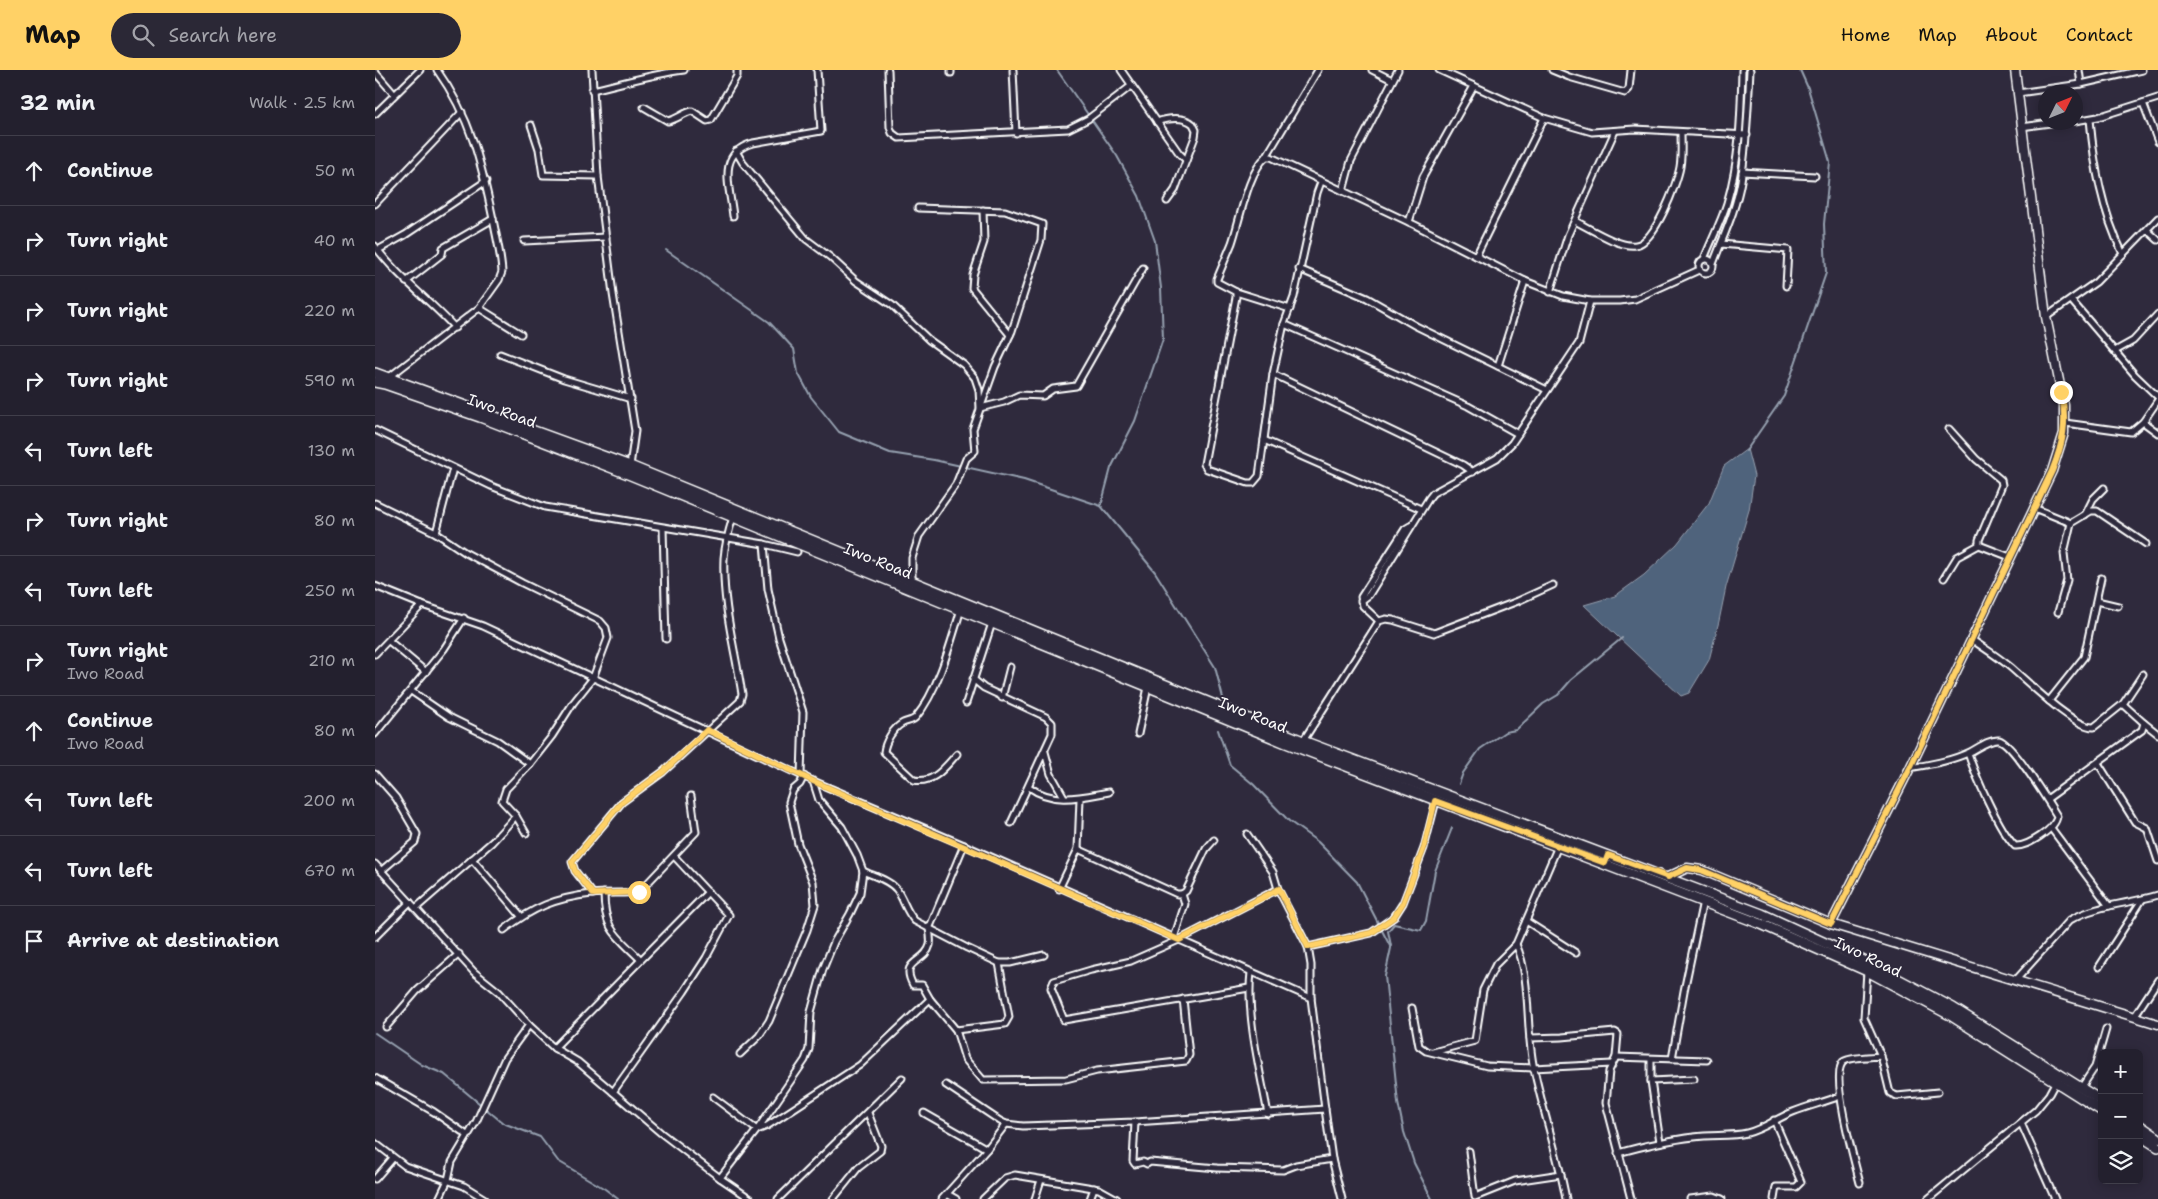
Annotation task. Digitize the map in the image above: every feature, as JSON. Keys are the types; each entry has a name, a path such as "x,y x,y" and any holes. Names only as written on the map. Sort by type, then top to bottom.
{"main road":[{"name":"Iwo Road","path":"375,373 481,414 992,623 1035,636 1500,816 1761,924 1867,971 1950,1015 2098,1108"},
{"name":"Iwo Road","path":"375,382 481,414 630,466 912,581 1148,687 1435,801 1559,846 1668,877 1762,914 1865,961 1996,1033 2098,1099"},
{"path":"2143,1131 2158,1138"},
{"path":"2143,1133 2158,1148"}],"street":[{"path":"375,114 420,70"},
{"path":"388,378 479,308 494,288 502,272 486,181 475,139 448,85 437,70"},
{"path":"592,70 598,176 613,294 635,431 630,466"},
{"path":"592,90 647,78 660,73 684,70"},
{"path":"645,107 668,121 678,118 683,113 693,112 707,121 711,120 737,76 737,70"},
{"path":"733,216 728,165 729,159 736,152 753,142 821,131 817,70"},
{"path":"888,70 890,127 895,136 899,138 1068,129 1088,119 1131,86"},
{"path":"1013,70 1016,133"},
{"path":"1121,70 1179,153 1186,160"},
{"path":"1290,309 1236,292 1221,285 1217,282 1217,279 1232,242 1244,199 1261,162 1267,157 1318,70"},
{"path":"1373,70 1392,80"},
{"path":"1343,191 1351,162 1398,70"},
{"path":"1439,70 1544,118 1592,132 1635,130 1747,135"},
{"path":"1552,70 1569,77 1625,93 1629,90 1631,70"},
{"path":"1699,270 1699,262 1704,259 1727,204 1739,135 1743,70"},
{"path":"1699,270 1707,274 1713,268 1731,216 1742,172 1747,135 1750,70"},
{"path":"1831,924 1910,768 2057,460 2065,423 2064,405 2046,317 2015,70"},
{"path":"2079,70 2081,84"},
{"path":"2018,93 2081,84 2142,70"},
{"path":"375,72 394,94"},
{"path":"1409,222 1423,177 1474,86"},
{"path":"2083,119 2158,98"},
{"path":"2143,103 2158,142"},
{"path":"375,204 462,112"},
{"path":"1476,256 1544,118"},
{"path":"1157,122 1184,119 1193,124 1196,130 1175,190 1167,201"},
{"path":"2090,119 2097,175 2108,220 2123,254"},
{"path":"531,125 539,149 543,175 598,176"},
{"path":"2021,127 2038,125"},
{"path":"1550,292 1575,221 1615,131"},
{"path":"1575,221 1617,242 1633,246 1641,244 1654,229 1674,187 1681,165 1681,132"},
{"path":"736,152 806,239 857,281 892,305 929,340 964,365 975,378 979,390 981,408"},
{"path":"1267,157 1271,157 1409,222 1550,292 1590,301 1635,299 1699,270"},
{"path":"1742,172 1815,176"},
{"path":"455,328 438,309 406,282 377,248 405,235 486,181"},
{"path":"1236,292 1204,464 1207,469 1248,484 1253,483 1259,476 1273,374 1321,182"},
{"path":"912,581 912,558 919,536 956,484 966,459 975,451 973,429 995,368 1010,335 1041,240 1042,224 1005,211 918,208"},
{"path":"983,210 984,242 973,275 972,288 1010,335"},
{"path":"2046,317 2096,282 2158,218"},
{"path":"406,282 443,254 443,248 493,219"},
{"path":"2147,230 2158,240"},
{"path":"524,241 606,237"},
{"path":"1721,244 1789,250 1786,286"},
{"path":"1704,259 1711,261 1713,264"},
{"path":"981,408 1004,402 1019,395 1043,396 1053,389 1076,386 1143,268"},
{"path":"1299,269 1367,298 1416,326 1547,390"},
{"path":"1498,366 1525,281"},
{"path":"2065,423 2125,433 2131,432 2143,422 2158,399 2071,300"},
{"path":"1379,621 1363,606 1361,601 1363,592 1405,529 1410,526 1433,493 1473,472 1504,452 1579,343 1590,301"},
{"path":"479,308 521,334"},
{"path":"2115,352 2133,341 2158,316"},
{"path":"1284,324 1467,406 1518,434"},
{"path":"500,354 564,379 631,399"},
{"path":"1273,374 1463,464 1473,472"},
{"path":"2143,422 2158,433"},
{"path":"1949,429 1976,459 2001,480 2002,485 1979,540 1979,545"},
{"path":"375,430 528,502 545,507 663,528 727,537 797,552"},
{"path":"1264,440 1421,508"},
{"path":"436,533 453,468"},
{"path":"2085,516 2093,499 2104,488"},
{"path":"375,503 436,533 466,553 521,583 600,621 605,628 608,638 593,678 530,764 506,789 503,795 502,801 516,816 526,833"},
{"path":"2034,508 2071,523 2091,512 2104,514 2146,544"},
{"path":"593,894 575,871 572,862 622,802 663,772 740,701 742,694 729,625 725,589 724,557 733,517"},
{"path":"2058,612 2067,580 2064,553 2071,523"},
{"path":"663,528 667,639"},
{"path":"740,1054 759,1036 769,1021 807,930 815,905 813,882 798,844 789,802 793,790 800,784 802,775 803,712 779,638 768,589 764,544"},
{"path":"1943,578 1951,563 1957,557 1979,545 2010,557"},
{"path":"2049,702 2083,657 2101,578"},
{"path":"1303,741 1379,621 1386,618 1434,633 1518,601 1553,585"},
{"path":"375,586 422,605 464,618 813,781 1311,998"},
{"path":"2097,601 2118,606"},
{"path":"375,654 422,605"},
{"path":"957,754 937,776 920,782 914,780 885,752 885,744 897,728 915,719 929,697 949,650 961,609"},
{"path":"375,734 426,672 464,618"},
{"path":"966,703 992,623"},
{"path":"1970,639 2008,665 2049,702 2088,728 2094,727 2123,704 2143,674"},
{"path":"389,641 426,672"},
{"path":"1001,698 1010,667"},
{"path":"973,679 1001,698 1046,718 1052,723 1052,734 1011,823"},
{"path":"1138,734 1148,687"},
{"path":"411,691 449,717 498,741 530,764"},
{"path":"2123,704 2158,734"},
{"path":"2047,799 2137,734 2142,730 2144,723"},
{"path":"1910,768 1946,761 1968,753 1991,741 2003,742 2011,749 2047,799 2057,816 2055,825 2027,844 2015,846 2006,833 1975,774 1968,753"},
{"path":"1045,751 1051,774 1064,797"},
{"path":"2098,763 2134,820 2147,828 2158,861"},
{"path":"375,774 397,798 417,834 415,842 381,871"},
{"path":"720,1178 757,1130 805,1060 809,1049 811,1012 823,969 834,942 860,893 863,871 857,855 842,827 819,800 813,781"},
{"path":"1029,786 1047,797 1080,799 1109,792"},
{"path":"504,930 521,916 553,901 593,894 639,892 696,832 691,796"},
{"path":"1059,888 1078,849 1080,799"},
{"path":"1308,947 1371,933 1394,917 1403,903 1424,848 1435,801"},
{"path":"416,908 492,842 516,816"},
{"path":"2051,828 2109,906"},
{"path":"1247,834 1273,872 1279,889 1308,947 1311,965 1311,998 1325,1109 1332,1159 1342,1199"},
{"path":"1182,894 1186,890 1206,849 1213,840"},
{"path":"963,845 929,929 931,944 929,949 910,966 908,972 913,986 922,985 930,999 956,1030 965,1059 983,1080 1065,1079 1097,1070 1188,1059 1183,999"},
{"path":"1412,1008 1419,1046 1426,1052 1433,1052 1475,1041 1483,990 1496,964 1516,944 1559,846"},
{"path":"1078,849 1161,887 1182,894"},
{"path":"613,1092 684,992 706,958 729,915 674,856"},
{"path":"472,859 521,916"},
{"path":"375,864 475,972 511,1004 529,1025 554,1048 578,1062 661,1133 751,1199"},
{"path":"1668,877 1687,868 1701,870 1831,924 2158,1024"},
{"path":"863,871 891,884 897,889 909,915 929,929 999,963 1010,964 1044,955"},
{"path":"1249,988 1064,1020 1051,988 1054,981 1131,961 1279,889"},
{"path":"554,1048 708,892"},
{"path":"604,893 604,913 610,927 640,959"},
{"path":"1176,939 1183,910 1184,900 1182,894"},
{"path":"2015,981 2070,920 2109,906 2158,895"},
{"path":"2099,967 2142,900"},
{"path":"1672,1059 1683,992 1703,901"},
{"path":"375,937 410,902"},
{"path":"1526,921 1576,953"},
{"path":"1516,944 1524,966 1533,1068 1566,1199"},
{"path":"385,1027 417,991 459,954"},
{"path":"956,1030 1005,1024 1008,1020 999,963"},
{"path":"1867,971 1864,1018 1881,1056 1889,1089 1893,1095 1938,1092"},
{"path":"1251,972 1249,988 1256,1049 1268,1114"},
{"path":"2134,1017 2158,980"},
{"path":"757,1130 789,1113 860,1065 930,999"},
{"path":"439,1199 448,1180 452,1162 476,1122 486,1095 511,1048 529,1025"},
{"path":"2081,1088 2095,1067 2106,1029"},
{"path":"1530,1038 1615,1032 1619,1037 1616,1057 1612,1064 1607,1084 1606,1103 1631,1199"},
{"path":"1453,1047 1455,1059"},
{"path":"1433,1052 1487,1066 1533,1068 1612,1064"},
{"path":"1860,1183 1840,1096 1839,1074 1843,1062 1849,1059 1881,1056"},
{"path":"1616,1057 1707,1060"},
{"path":"1651,1059 1651,1081 1660,1142"},
{"path":"375,1078 434,1112 467,1135"},
{"path":"778,1199 902,1078"},
{"path":"1651,1081 1694,1079"},
{"path":"1928,1199 2021,1123 2049,1094 2056,1081"},
{"path":"946,1086 1006,1124 1023,1126 1135,1122 1325,1109"},
{"path":"1618,1153 1660,1142 1696,1136 1726,1136 1747,1133 1763,1128 1774,1120 1840,1096"},
{"path":"713,1097 757,1130"},
{"path":"833,1199 858,1168 880,1151 881,1146 868,1113"},
{"path":"924,1113 987,1149"},
{"path":"1774,1120 1801,1182 1795,1188 1776,1187 1774,1199"},
{"path":"1135,1122 1133,1161 1135,1164 1143,1162 1147,1164 1149,1162 1217,1168 1283,1170 1296,1165 1332,1159"},
{"path":"2021,1123 2055,1199"},
{"path":"942,1199 987,1149 1006,1124"},
{"path":"375,1143 393,1158 413,1170 464,1186 485,1199"},
{"path":"1469,1151 1475,1198 1515,1181 1561,1174"},
{"path":"375,1179 393,1158"},
{"path":"983,1199 1010,1176 1094,1188 1107,1192 1117,1199"},
{"path":"1035,1199 1041,1180"},
{"path":"1091,1199 1094,1188"},
{"path":"947,1194 956,1199"},
{"path":"1690,1199 1714,1196 1722,1199"}],"water":[{"path":"1747,449 1754,476 1749,510 1726,587 1709,660 1689,693 1681,696 1584,605 1615,596 1644,575 1677,544 1709,503 1724,466"}],"waterway":[{"path":"1057,70 1117,156 1139,196 1155,241 1161,288 1163,339 1135,421 1111,468 1101,506 1155,572 1215,667 1224,702"},
{"path":"1746,451 1784,396 1826,273 1824,224 1830,162 1808,88 1800,70"},
{"path":"666,250 769,322 794,349 798,373 811,397 839,432 890,453 934,460 1024,480 1101,506"},
{"path":"1459,784 1463,773 1480,749 1505,732 1516,730 1543,704 1558,695 1571,680 1622,638"},
{"path":"1218,730 1230,765 1253,784 1289,821 1318,842 1357,882 1391,948 1385,976 1398,1103 1404,1132 1414,1163 1432,1199"},
{"path":"1391,946 1388,931 1394,924 1421,930 1426,921 1435,871 1452,828"},
{"path":"375,1033 422,1065 444,1074 503,1123 540,1137 558,1161 618,1199"}],"route":[{"path":"639,892 593,894 575,871 572,862 622,802 663,772 707,730 813,781 1179,940 1279,889 1308,947 1371,933 1394,917 1403,903 1424,848 1435,801 1605,863 1608,855 1668,877 1681,869 1695,868 1831,924 1910,768 1987,602 2057,460 2065,423 2061,392"}]}
